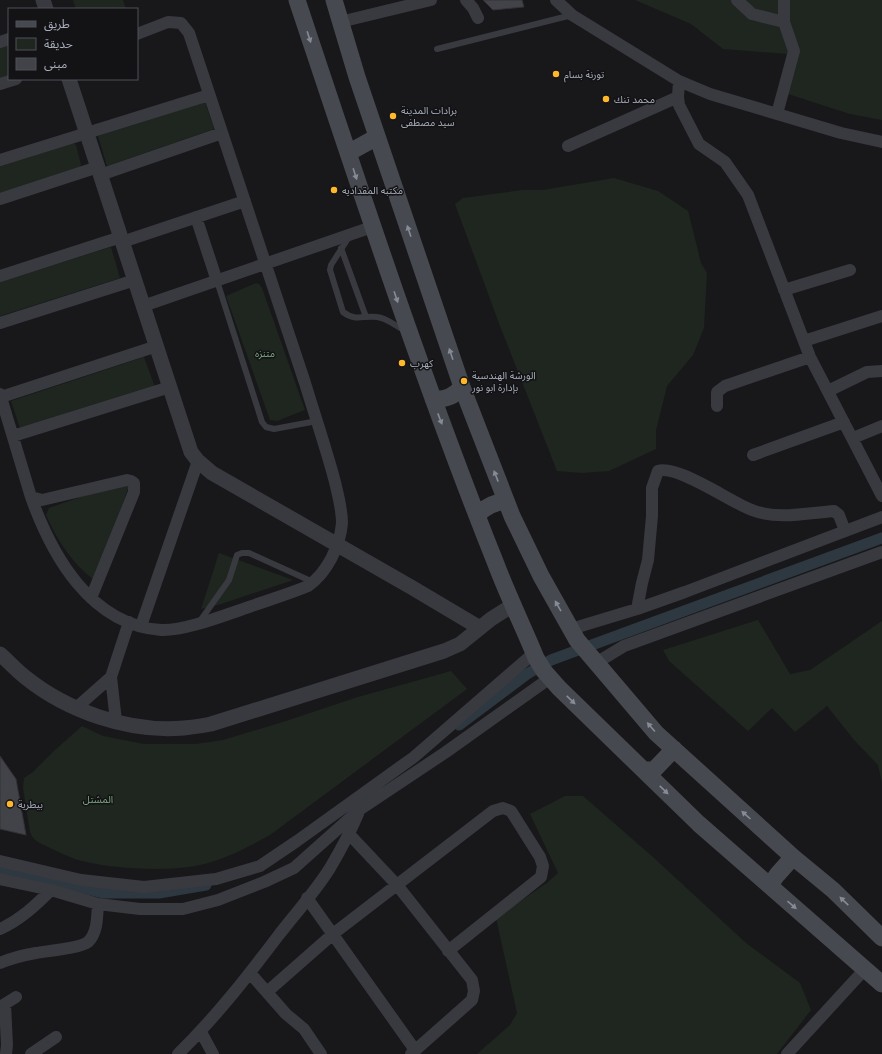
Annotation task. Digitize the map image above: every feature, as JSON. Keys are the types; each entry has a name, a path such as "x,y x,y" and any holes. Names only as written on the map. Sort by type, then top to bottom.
{"main road":[{"path":"297,0 372,227 433,399 513,605 541,665 699,824 882,984"},
{"path":"334,0 377,137 462,387 512,516 540,576 574,634 592,658 656,733 793,857 833,890 882,938"},
{"path":"348,153 377,137"},
{"path":"433,399 446,399 462,387"},
{"path":"477,515 487,506 506,501"},
{"path":"644,770 654,770 674,749"},
{"path":"770,886 776,875 793,857"}],"street":[{"path":"340,22 431,0"},
{"path":"466,0 473,8 478,18"},
{"path":"556,0 572,15 679,81 710,94 840,133 882,142"},
{"path":"738,0 752,14 784,22"},
{"path":"777,114 794,51 784,22 784,0"},
{"path":"138,34 168,22 181,23 189,32 330,461 340,505 342,524 337,544 331,559 320,576 313,582 301,589 199,623 162,630 141,626 108,612 79,586 49,540 31,497 1,395 156,346"},
{"path":"0,84 13,80"},
{"path":"69,80 191,452 198,461 212,473 480,628"},
{"path":"679,81 679,105 699,144 725,162 748,194 810,356 882,496"},
{"path":"0,160 209,95"},
{"path":"568,146 678,97"},
{"path":"0,199 222,134"},
{"path":"0,276 122,240 245,201"},
{"path":"196,217 216,281"},
{"path":"143,306 372,227"},
{"path":"784,290 850,270"},
{"path":"0,323 135,280"},
{"path":"804,341 882,316"},
{"path":"717,406 717,392 725,386 810,356"},
{"path":"828,391 867,372 882,371"},
{"path":"13,436 170,387"},
{"path":"753,455 844,422"},
{"path":"853,438 882,426"},
{"path":"141,626 198,461"},
{"path":"637,609 648,560 652,516 652,488 658,470 663,469 693,479 752,510 769,515 834,511 839,515 845,531"},
{"path":"31,497 42,500 127,480 131,480 134,483 134,492 91,598"},
{"path":"574,634 882,517"},
{"path":"592,658 882,552"},
{"path":"0,654 25,677 76,708 96,716 116,721 155,728 183,728 211,724 444,651 460,644 513,605"},
{"path":"116,721 111,677 129,622"},
{"path":"0,879 51,890 98,904 140,909 183,909 218,900 264,882 294,868 360,810 446,752 541,665"},
{"path":"0,861 81,880 144,887 216,879 260,866 541,665"},
{"path":"76,708 111,677"},
{"path":"267,992 333,934 494,811 503,808 511,811 540,857 543,866 541,877 448,951"},
{"path":"178,1054 201,1032 250,973 329,869 349,834 360,810"},
{"path":"307,898 413,1052 472,1000 474,991 472,980 397,885 349,834"},
{"path":"0,929 12,924 31,910 51,890"},
{"path":"0,963 23,956 74,947 87,943 93,935 96,926 98,904"},
{"path":"862,918 882,925"},
{"path":"787,1054 865,969"},
{"path":"250,973 286,1014 304,1029 321,1054"},
{"path":"6,1054 2,1005 16,997"},
{"path":"201,1032 213,1054"},
{"path":"31,1054 56,1037"}],"lane":[{"path":"437,48 572,15"},
{"path":"350,235 331,265 330,270 343,312 354,318 377,317 409,333"},
{"path":"341,248 366,317"},
{"path":"216,281 262,422 266,427 274,429 317,421"},
{"path":"199,623 230,580 237,555 242,553 249,553 313,582"}],"green space":[{"path":"73,0 123,0 126,8 76,8"},
{"path":"635,0 882,0 882,120 850,114 788,94 788,54 723,49 691,24"},
{"path":"8,45 8,75 0,78 0,48"},
{"path":"205,102 214,129 107,166 98,136"},
{"path":"73,143 76,145 81,165 79,168 0,193 0,166"},
{"path":"614,178 658,191 688,211 701,263 707,273 704,328 693,355 667,386 656,430 656,449 609,471 582,473 557,471 500,326 455,204 463,198 522,190 543,190"},
{"path":"111,247 120,278 0,316 0,282"},
{"name":"متنزه","path":"256,283 262,288 305,410 277,421 270,420 226,296"},
{"path":"144,357 155,387 21,431 11,401"},
{"path":"118,484 129,486 95,581 79,567 66,551 55,534 46,515 49,508"},
{"path":"219,553 293,580 221,604 201,609"},
{"path":"758,620 790,674 810,670 882,621 882,783 878,765 855,741 827,706 795,732 772,708 748,731 669,661 663,650"},
{"name":"المشتل","path":"451,671 467,689 270,835 245,848 209,863 187,867 157,869 125,868 95,864 69,857 48,847 33,838 30,832 23,788 24,778 33,772 82,726 103,736 144,744 196,744 223,740 358,697"},
{"path":"565,796 583,796 653,857 746,943 800,983 811,1010 777,1054 477,1054 510,1025 517,1013 496,918 548,882 558,873 530,814"}],"building":[{"path":"483,0 522,0 524,7 493,10"},
{"name":"بيطرية","path":"0,756 16,779 26,835 0,829"}],"waterway":[{"path":"459,725 527,674 551,660 882,538"},
{"path":"0,868 103,893 159,893 206,885"}],"place":[{"name":"تورنة بسام","path":"556,74"},
{"name":"محمد تنك","path":"606,99"},
{"name":"برادات المدينة سيد مصطفى","path":"393,116"},
{"name":"مكتبه المقداديه","path":"334,190"},
{"name":"كهرب","path":"402,363"},
{"name":"الورشة الهندسية بإدارة ابو نور","path":"464,381"},
{"name":"بيطرية","path":"10,804"}]}
